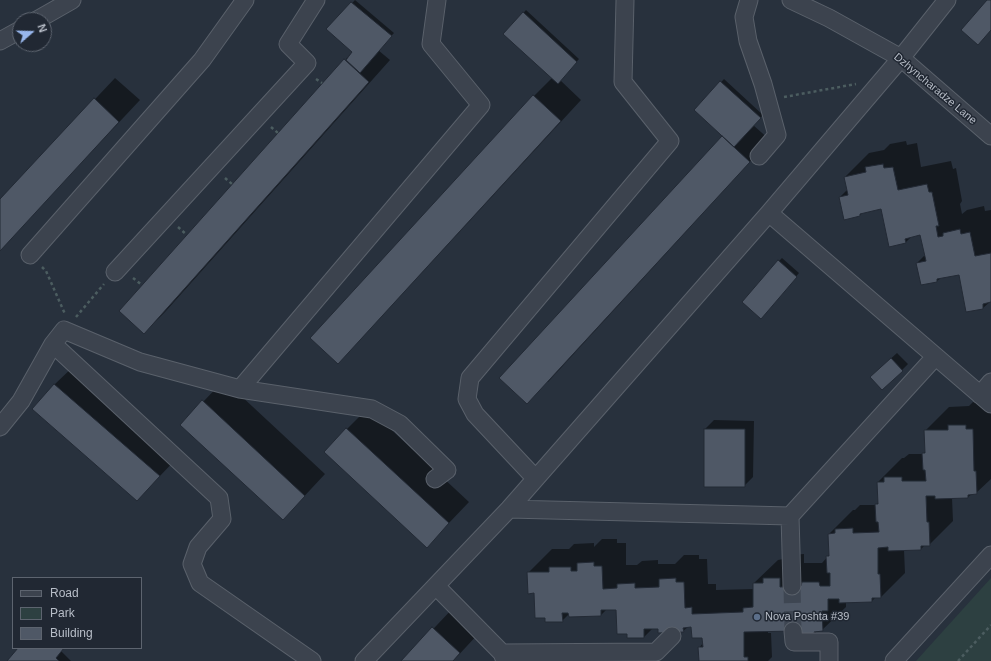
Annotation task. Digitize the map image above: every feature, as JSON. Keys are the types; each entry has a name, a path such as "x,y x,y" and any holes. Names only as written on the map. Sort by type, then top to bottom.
{"street":[{"path":"52,12 72,0"},
{"path":"30,255 202,60 245,0"},
{"path":"115,272 307,63 288,44 316,0"},
{"path":"240,389 481,105 431,44 437,0"},
{"path":"535,478 475,414 467,399 470,378 670,141 623,82 625,0"},
{"path":"749,0 744,17 748,41 768,100 777,135 759,156"},
{"name":"Dzhyncharadze Lane","path":"791,0 821,6 901,58 989,132"},
{"path":"364,661 509,509 769,213 901,58 947,0"},
{"path":"0,42 12,35"},
{"path":"769,213 935,357 987,394"},
{"path":"2,424 21,401 53,344 67,327 140,362 240,389 372,409 400,424 447,470 435,479"},
{"path":"53,344 219,498 222,519 198,547 192,564 200,583 312,661"},
{"path":"792,586 790,516 935,357"},
{"path":"509,509 790,516"},
{"path":"894,661 991,555"},
{"path":"436,586 504,657 656,652 672,636"},
{"path":"793,631 794,642 829,642 829,661"}],"path":[{"path":"768,100 883,79"},
{"path":"30,255 46,271 67,327 115,272"},
{"path":"958,661 991,625"}],"green space":[{"path":"991,578 991,661 916,661"}],"building":[{"path":"987,0 991,0 991,30 978,45 961,30"},
{"path":"351,2 392,36 360,73 346,60 352,52 326,29"},
{"path":"523,12 577,62 558,84 503,34"},
{"path":"344,59 369,82 144,334 119,311"},
{"path":"720,81 761,118 734,147 694,110"},
{"path":"533,95 561,121 338,364 310,338"},
{"path":"94,98 119,122 0,251 0,199"},
{"path":"722,136 750,162 527,404 499,378"},
{"path":"883,164 884,168 893,167 898,190 927,184 929,192 932,192 939,226 936,226 938,237 943,236 943,233 960,229 961,234 970,232 975,256 991,253 991,302 983,304 983,309 966,312 959,275 937,279 937,282 921,285 916,263 926,261 920,235 905,239 906,243 889,247 881,209 844,220 839,197 848,195 844,177 866,172 865,167"},
{"path":"778,260 797,277 761,319 742,302"},
{"path":"891,358 903,371 882,390 870,377"},
{"path":"54,384 160,476 137,501 32,409"},
{"path":"202,400 305,496 283,520 180,425"},
{"path":"948,425 966,425 966,429 973,429 974,471 976,471 977,494 968,495 968,498 935,499 935,496 926,496 930,546 921,546 921,550 888,551 888,547 878,548 878,574 880,574 881,598 872,598 872,602 839,603 839,599 828,599 828,611 822,611 823,631 814,632 815,636 798,636 797,631 744,632 744,657 748,657 748,661 699,661 698,647 703,647 702,638 692,638 691,627 683,628 684,632 658,633 658,629 644,629 644,638 627,638 627,634 617,634 616,610 601,610 601,616 569,617 568,613 562,613 563,622 545,622 545,618 535,618 534,593 528,594 527,572 549,572 549,567 571,567 571,571 577,571 577,563 594,562 594,566 602,566 603,589 617,588 617,584 635,583 635,588 659,587 659,579 676,578 676,582 684,582 685,608 692,607 692,614 743,612 743,608 753,607 753,583 763,583 763,578 780,578 780,587 801,586 802,582 819,582 820,586 830,586 830,573 827,573 826,556 829,556 828,534 835,533 835,529 853,528 853,533 879,532 878,522 876,522 875,504 878,504 877,482 884,482 884,477 902,477 902,481 926,481 925,470 923,470 922,453 925,453 924,430 948,430"},
{"path":"346,428 449,523 427,548 324,452"},
{"path":"704,429 745,429 745,487 704,487"},
{"path":"432,627 460,653 453,661 401,661"},
{"path":"17,649 63,649 56,658 59,661 7,661"}],"tunnel":[{"path":"792,586 793,631"}],"place":[{"name":"Nova Poshta #39","path":"757,617"}]}
